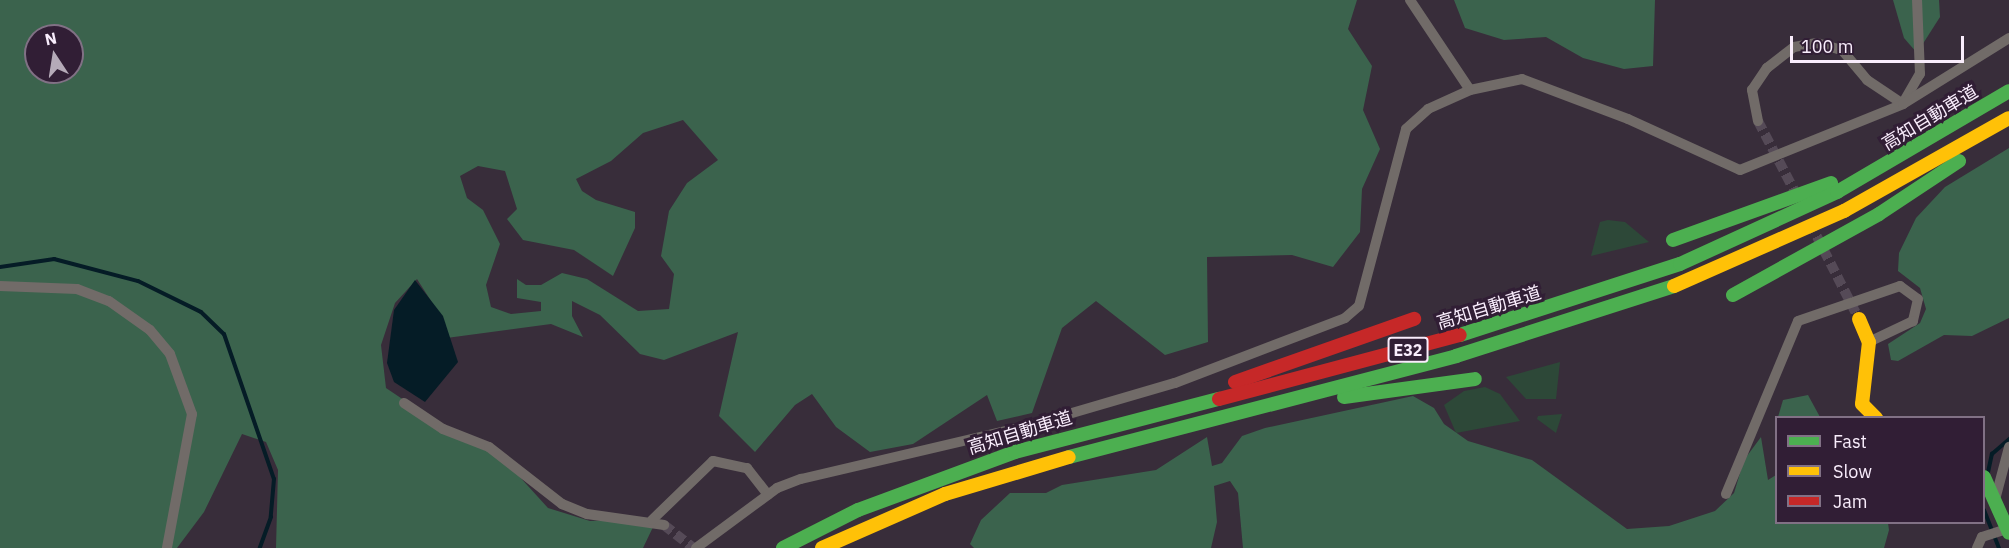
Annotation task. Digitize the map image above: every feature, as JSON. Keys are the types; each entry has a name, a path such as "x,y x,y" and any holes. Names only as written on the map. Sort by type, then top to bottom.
{"main road":[{"path":"1673,240 1831,183 2009,90"},
{"name":"高知自動車道","path":"783,548 934,480 1084,432 1449,339 1680,264 1838,192 2009,90"},
{"name":"高知自動車道","path":"822,548 945,494 1089,451 1456,356 1677,285 1844,212 2009,118"},
{"path":"1733,295 1879,214 2009,124"},
{"path":"1084,432 1414,319"},
{"path":"1859,319 1869,342 1862,404 1875,416"},
{"path":"1089,451 1316,402 1475,379"},
{"path":"1990,487 2000,532"}],"street":[{"path":"1410,0 1470,90"},
{"path":"1903,104 1920,74 1917,0"},
{"path":"696,548 768,495 801,479 1031,425 1175,382 1345,318 1359,306 1406,129 1428,108 1470,90 1522,80 1628,119 1740,170 1903,104 2009,38"},
{"path":"1758,121 1752,90 1767,68 1794,47 1817,43 1842,50 1867,80 1903,104"},
{"path":"0,285 65,287 109,301 150,330 170,354 192,414 167,548"},
{"path":"1726,494 1798,321 1900,286 1918,299 1913,321 1869,342"},
{"path":"405,403 443,429 489,447 562,504 587,514 652,520 664,525"},
{"path":"1990,487 2009,447"},
{"path":"652,520 713,461 747,468 768,495"},
{"path":"1977,548 2000,532"}],"green space":[{"path":"0,0 1357,0 1348,29 1372,66 1363,110 1380,149 1362,189 1360,232 1333,267 1292,255 1207,257 1208,342 1165,355 1096,301 1062,328 1032,413 997,421 987,395 913,444 870,452 836,427 812,394 795,405 755,452 719,416 738,332 664,360 640,354 600,315 572,301 572,316 583,337 551,324 439,339 440,315 417,279 395,303 381,345 386,388 447,429 489,443 548,508 590,521 635,519 654,525 643,548 276,548 278,470 266,442 242,434 204,512 177,548 0,548","holes":["683,120 718,160 687,183 669,211 661,256 674,274 669,309 638,311 587,279 562,273 541,285 526,285 517,279 517,298 541,302 541,311 511,314 491,307 486,285 500,244 483,210 467,198 460,176 478,166 505,171 517,209 507,219 523,240 574,250 613,276 635,228 635,212 596,200 582,191 576,179 611,161 643,133"]},
{"path":"1454,0 1655,0 1653,66 1624,69 1583,58 1546,37 1504,40 1465,28"},
{"path":"1893,0 1939,0 1940,17 1917,53 1904,38"},
{"path":"2009,148 2009,318 1972,336 1944,335 1898,361 1891,360 1888,344 1920,323 1926,309 1920,288 1898,271 1899,253 1916,218 1945,187"},
{"path":"1608,220 1625,222 1649,242 1591,256 1600,222"},
{"path":"1560,362 1556,399 1526,399 1506,377"},
{"path":"1485,387 1500,394 1520,421 1456,433 1444,405 1464,391"},
{"path":"1808,395 1819,416 1778,416 1783,400"},
{"path":"1413,396 1434,408 1444,424 1468,441 1532,460 1627,529 1669,526 1715,511 1734,493 1744,460 1761,437 1768,480 1775,476 1775,524 1888,524 1889,530 1884,548 1243,548 1238,493 1230,481 1214,486 1217,522 1211,548 974,548 970,544 981,520 1010,493 1046,493 1062,485 1156,470 1207,437 1212,466 1222,463 1242,436 1265,428"},
{"path":"1562,414 1556,433 1537,419 1538,416"}],"water":[{"path":"415,280 443,316 458,362 425,402 394,382 387,363 394,310"}],"waterway":[{"path":"0,267 54,259 138,281 201,312 224,334 274,479 271,517 260,548"},
{"path":"1987,477 1992,454 2009,439"},
{"path":"1985,513 1999,548"}],"tunnel":[{"path":"1758,121 1798,198"},
{"path":"1810,223 1859,319"},
{"path":"664,525 693,548"}],"traffic: fast":[{"path":"1460,335 1680,264 1837,192 2009,91"},
{"path":"1733,295 1879,214 1959,161"},
{"path":"1673,240 1831,183"},
{"path":"1069,457 1456,356 1674,286"},
{"path":"1344,397 1475,379"},
{"path":"783,548 858,510 1015,452 1219,399"},
{"path":"1985,479 2009,533"}],"traffic: slow":[{"path":"1674,286 1844,211 2009,118"},
{"path":"1859,319 1869,342 1862,404 1874,416"},
{"path":"822,548 945,494 1069,457"}],"traffic: jam":[{"path":"1235,382 1414,319"},
{"path":"1219,399 1460,335"}]}
